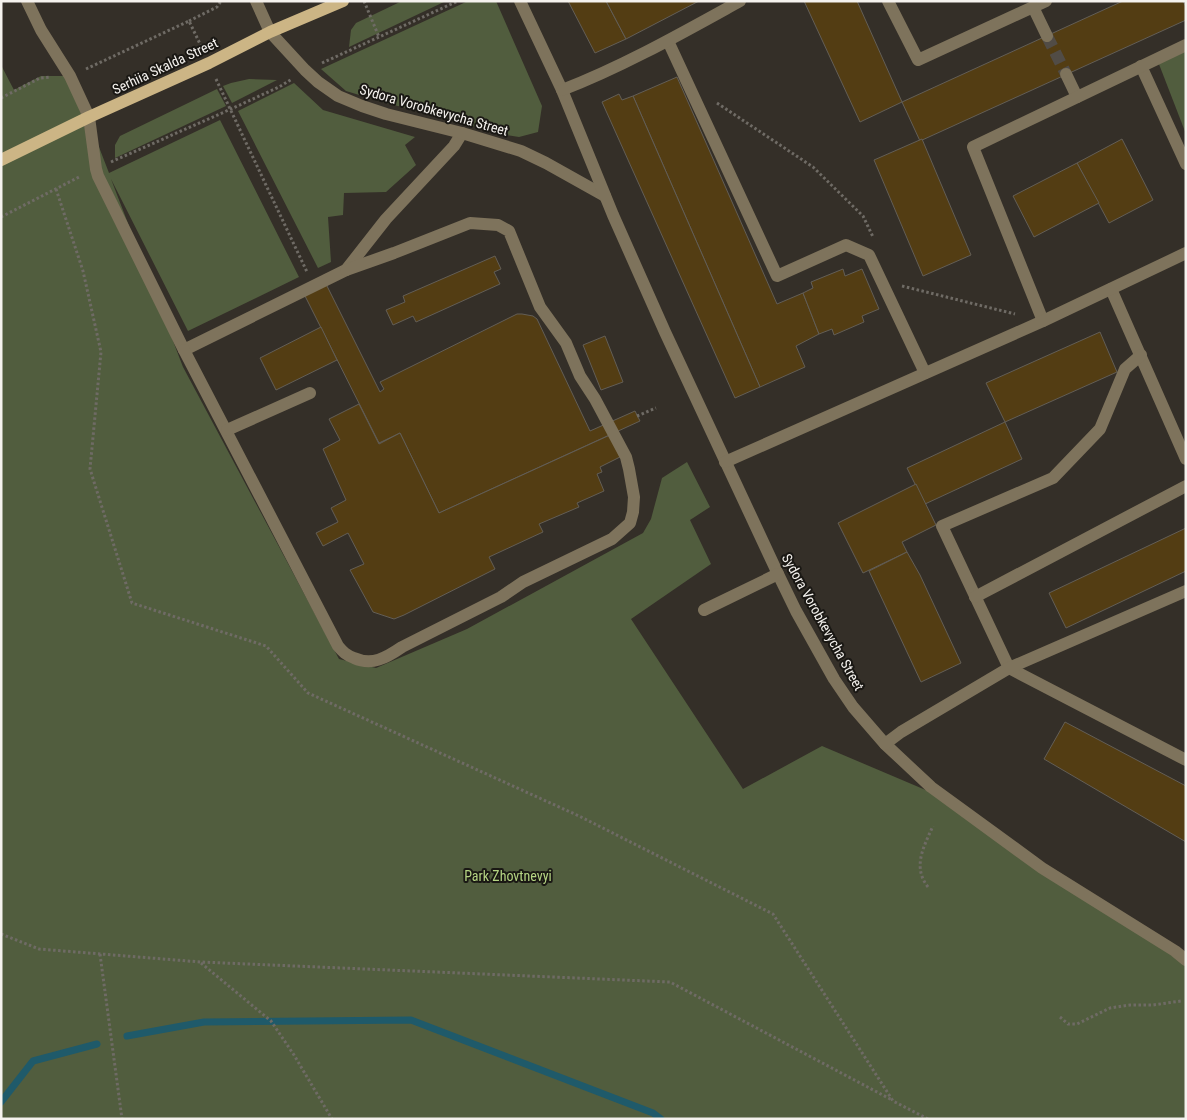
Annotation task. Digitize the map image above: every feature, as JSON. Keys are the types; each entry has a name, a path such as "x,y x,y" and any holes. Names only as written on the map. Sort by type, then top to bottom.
{"main road":[{"name":"Serhiia Skalda Street","path":"1,160 270,32 343,1"}],"street":[{"path":"27,1 41,30 70,76 89,117 98,176 184,350 343,653 363,662 372,662 388,657 402,647 501,597 523,582 612,538 630,523 634,498 626,457 595,399 580,376 566,343 540,308 509,231 498,224 470,223 346,270 184,350"},
{"name":"Sydora Vorobkevycha Street","path":"256,1 270,32 305,70 338,96 362,106 405,119 462,133 521,151 605,196"},
{"name":"Sydora Vorobkevycha Street","path":"520,1 562,90 605,196 725,462 796,611 834,679 853,707 885,744 931,787 1034,862 1186,960"},
{"path":"562,90 581,83 668,41 740,1"},
{"path":"888,1 918,60 1046,1"},
{"path":"1034,7 1047,36"},
{"path":"668,41 777,276 846,244 869,255 925,373"},
{"path":"1043,321 973,148 1186,45"},
{"path":"1141,66 1186,164"},
{"path":"1066,74 1077,97"},
{"path":"346,270 386,219 454,146 462,133"},
{"path":"725,462 1043,321 1186,253"},
{"path":"1111,289 1186,459"},
{"path":"1141,355 1126,369 1100,429 1053,478 942,526 1008,668 1186,760"},
{"path":"226,430 310,393"},
{"path":"975,597 1186,486"},
{"path":"704,610 778,574"},
{"path":"885,744 901,732 1008,668 1186,591"}],"path":[{"path":"1,98 40,78 70,76 96,65 217,7 221,1"},
{"path":"364,1 379,37"},
{"path":"1,216 96,169 280,87 305,70 458,1"},
{"path":"189,21 314,286"},
{"path":"692,90 712,99 813,167 863,216 875,242"},
{"path":"56,189 83,271 101,352 90,469 132,603 266,646 308,693 579,816 773,914 893,1101"},
{"path":"896,284 1043,321"},
{"path":"637,416 656,408"},
{"path":"928,887 922,880 920,867 923,847 933,826"},
{"path":"1,934 39,949 201,962 670,982 928,1119"},
{"path":"100,954 122,1119"},
{"path":"201,962 272,1023 294,1055 332,1119"},
{"path":"1060,1017 1068,1024 1076,1024 1110,1008 1181,1001"}],"green space":[{"path":"402,1 446,1 349,47 351,30 356,23"},
{"path":"468,1 496,1 542,106 538,132 519,137 499,134 386,103 346,91 321,69"},
{"path":"1186,45 1186,134 1157,59"},
{"name":"Park Zhovtnevyi","path":"1,65 14,90 41,76 67,76 87,116 109,173 220,120 299,277 188,331 111,179 183,367 339,659 376,668 467,629 643,533 651,519 662,478 687,462 710,507 690,520 711,564 631,619 743,789 822,746 928,791 1186,965 1186,1119 1,1119"},
{"path":"249,79 277,80 232,103 223,86"},
{"path":"294,83 323,110 415,137 405,145 416,165 386,192 344,193 343,215 328,217 331,262 318,268 238,111"},
{"path":"217,89 226,106 115,158 115,145 120,136"}],"building":[{"path":"568,1 606,1 626,39 595,53"},
{"path":"606,1 699,1 626,39"},
{"path":"804,1 857,1 902,102 860,122"},
{"path":"1123,1 1183,1 1186,7 1186,20 920,141 902,102"},
{"path":"677,77 777,304 803,293 819,334 796,346 805,367 760,387 633,96"},
{"path":"619,94 622,100 633,96 760,387 735,398 602,102"},
{"path":"922,139 971,255 923,276 874,160"},
{"path":"1122,139 1153,200 1109,223 1077,163"},
{"path":"1077,163 1099,203 1034,237 1013,196"},
{"path":"495,256 501,269 494,272 500,284 416,322 413,316 393,325 386,310 405,302 403,296"},
{"path":"843,269 845,276 862,269 879,309 862,316 864,322 834,335 832,329 819,334 803,293 813,288 811,282"},
{"path":"326,284 380,392 384,389 380,382 517,314 522,314 533,316 537,319 590,431 635,411 640,421 439,513 400,433 379,443 304,294"},
{"path":"321,327 337,360 276,390 260,358"},
{"path":"1100,332 1117,372 1005,422 986,383"},
{"path":"605,336 623,382 601,390 583,345"},
{"path":"359,404 379,444 400,433 439,513 610,435 620,457 600,467 602,472 597,474 604,491 577,503 579,507 539,524 543,532 489,557 495,569 394,619 373,612 350,570 364,564 348,533 323,546 316,533 338,522 331,508 346,500 323,449 340,440 329,419"},
{"path":"1005,422 1022,459 925,504 907,468"},
{"path":"916,484 936,525 902,542 907,552 863,573 838,523"},
{"path":"1186,528 1186,571 1066,628 1049,593"},
{"path":"907,552 920,575 961,663 921,682 869,571"},
{"path":"1065,722 1186,786 1186,842 1044,759"}],"waterway":[{"path":"127,1036 204,1022 411,1020 653,1113 661,1119"},
{"path":"1,1102 33,1061 97,1044"}],"tunnel":[{"path":"1047,36 1066,74"}]}
